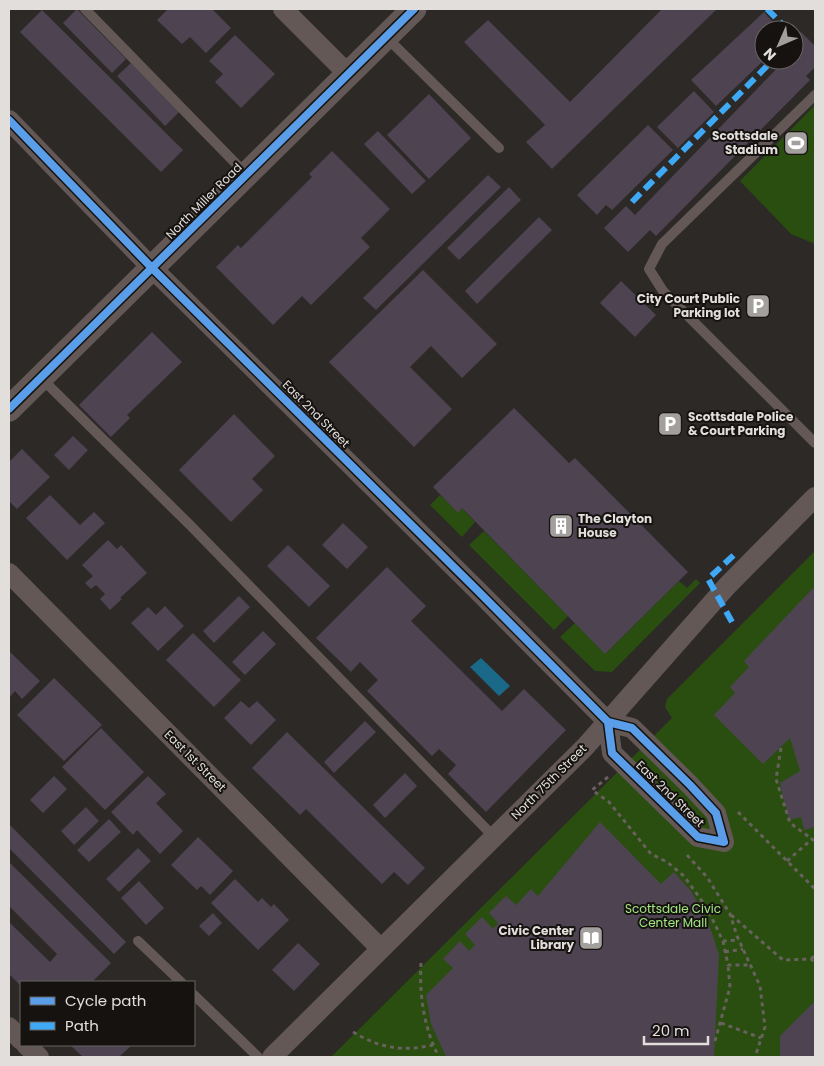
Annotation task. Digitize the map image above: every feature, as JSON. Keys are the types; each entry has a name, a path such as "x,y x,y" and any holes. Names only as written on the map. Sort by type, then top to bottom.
{"street":[{"path":"283,9 348,74"},
{"name":"North Miller Road","path":"9,409 414,9"},
{"name":"East 2nd Street","path":"9,120 152,268 608,722 632,728 690,785 716,813 724,842 698,837 612,753 608,722"},
{"name":"North 75th Street","path":"272,1057 608,722 727,586 815,497"},
{"name":"East 1st Street","path":"9,573 381,949"},
{"path":"9,1027 20,1039"},
{"path":"27,1046 39,1057"}],"lane":[{"path":"85,9 247,174"},
{"path":"386,36 499,148"},
{"path":"815,95 662,244 649,269 663,291 815,443"},
{"path":"42,378 190,525 494,837"},
{"path":"138,941 180,981"},
{"path":"195,996 258,1057"}],"path":[{"path":"781,748 776,779 790,823 814,840 787,861"},
{"path":"612,781 607,776 592,790 609,802 651,854 667,862 684,876 708,908 723,942 730,987 715,1042"},
{"path":"737,811 815,889"},
{"path":"755,1057 765,1027 760,986 739,940 730,914 783,960 810,958 815,955"},
{"path":"723,942 739,940"},
{"path":"725,952 744,950"},
{"path":"810,958 815,962"},
{"path":"421,963 419,990 433,1045 439,1057"},
{"path":"728,965 750,965"},
{"path":"721,1023 761,1038"},
{"path":"353,1032 381,1046 395,1049 411,1050 433,1045"}],"green space":[{"name":"Scottsdale Stadium","path":"815,105 815,244 791,234 740,181"},
{"path":"440,495 458,512 462,508 475,522 462,537 430,505"},
{"path":"484,531 568,616 554,630 469,545"},
{"name":"Scottsdale Civic Center Mall","path":"815,551 815,1057 331,1057 672,718 665,707 667,699"},
{"path":"696,579 700,583 612,672 595,671 560,637 575,623 606,653 679,581 687,588"}],"water":[{"path":"481,658 510,686 499,696 470,667"}],"building":[{"path":"77,9 126,59 112,73 63,23"},
{"path":"168,9 212,9 231,28 206,53 190,37 182,44 157,20"},
{"path":"662,9 717,9 552,169 526,142 545,125 464,42 488,20 570,102"},
{"path":"42,10 183,150 161,172 20,32"},
{"path":"764,12 771,20 755,20"},
{"path":"754,21 754,70 716,106 691,80"},
{"path":"235,35 275,74 241,108 215,82 223,74 209,61"},
{"path":"804,35 815,46 815,67 806,76 810,80 656,236 650,230 628,252 604,228 626,206 635,215 775,70 804,70"},
{"path":"131,63 179,112 165,126 117,76"},
{"path":"694,91 714,112 678,148 657,127"},
{"path":"429,94 471,138 429,179 387,135"},
{"path":"648,125 673,150 612,210 606,205 597,215 577,195"},
{"path":"378,131 426,181 412,194 364,144"},
{"path":"332,151 390,209 361,238 370,247 311,305 302,296 273,325 216,267 238,245 241,248 312,177 309,174"},
{"path":"488,175 501,187 376,310 363,298"},
{"path":"509,187 521,200 459,260 447,248"},
{"path":"539,217 552,230 477,304 465,291"},
{"path":"423,270 497,344 462,378 431,346 410,367 452,409 414,447 329,362"},
{"path":"621,281 656,315 635,337 600,303"},
{"path":"152,332 182,362 127,415 130,418 111,437 79,405"},
{"name":"The Clayton House","path":"514,408 569,463 575,458 688,572 605,654 462,508 458,513 433,487"},
{"path":"234,414 275,456 252,479 263,490 231,522 179,470"},
{"path":"73,436 88,450 69,470 54,455"},
{"path":"22,449 50,477 17,509 9,501 9,462"},
{"path":"50,495 80,525 94,512 105,523 67,560 26,518"},
{"path":"343,523 368,547 347,569 322,545"},
{"path":"108,540 117,549 121,545 147,573 110,610 100,599 105,594 96,585 91,589 85,583 93,576 82,565"},
{"path":"288,545 330,586 309,607 267,566"},
{"path":"387,567 426,606 411,621 502,711 524,689 566,730 486,812 448,774 456,765 439,749 432,756 367,691 378,680 360,662 351,672 316,638"},
{"path":"815,586 815,827 804,830 801,817 789,820 780,783 800,771 790,738 763,764 714,715 735,693 730,687 749,667 744,661"},
{"path":"239,596 250,607 214,643 203,631"},
{"path":"165,606 184,626 158,651 131,623 148,607 156,615"},
{"path":"263,631 276,644 245,675 232,662"},
{"path":"193,633 241,680 214,707 166,660"},
{"path":"9,651 40,681 22,699 15,691 9,698"},
{"path":"54,678 102,725 64,761 17,715"},
{"path":"241,701 249,708 257,701 276,720 251,745 224,718"},
{"path":"365,721 376,732 334,773 324,762"},
{"path":"101,728 144,772 105,810 62,767"},
{"path":"287,732 425,868 408,885 394,872 382,884 306,809 300,815 252,768"},
{"path":"405,773 417,786 385,818 373,805"},
{"path":"54,776 67,789 43,813 30,800"},
{"path":"148,776 166,794 156,803 183,831 160,854 137,830 133,835 111,812"},
{"path":"86,807 99,821 74,845 61,831"},
{"path":"109,819 121,832 89,862 77,850"},
{"name":"Civic Center Library","path":"600,822 661,884 674,872 691,891 703,912 719,955 714,1057 446,1057 431,1024 426,995 453,968 443,959 460,941 469,951 475,945 465,934 482,917 493,929 498,923 489,913 506,896 516,905 531,889 538,896"},
{"path":"9,824 126,942 114,954 9,848"},
{"path":"198,837 233,871 210,895 201,886 197,890 171,865"},
{"path":"138,848 151,861 119,892 106,879"},
{"path":"9,862 111,963 93,981 20,981 20,985 9,974 10,923 50,962 57,954 9,906"},
{"path":"235,879 258,902 262,898 271,907 274,904 289,920 258,950 211,903"},
{"path":"139,881 164,908 146,925 121,898"},
{"path":"213,913 222,923 209,936 199,926"},
{"path":"298,943 320,964 294,991 272,970"},
{"path":"815,1001 815,1057 780,1057 780,1036"},
{"path":"71,1046 131,1046 119,1057 83,1057"}],"marked path":[{"path":"767,9 778,20"},
{"path":"632,202 763,70"},
{"path":"732,622 708,579 736,553"}],"cycle path":[{"path":"9,409 414,9"},
{"path":"9,120 152,268 608,722 632,728 690,785 716,813 724,842 698,837 612,753 608,722"}],"place":[{"name":"Scottsdale Stadium","path":"796,143"},
{"name":"City Court Public Parking lot","path":"758,306"},
{"name":"Scottsdale Police & Court Parking","path":"670,424"},
{"name":"The Clayton House","path":"561,526"},
{"name":"Civic Center Library","path":"591,938"}]}
